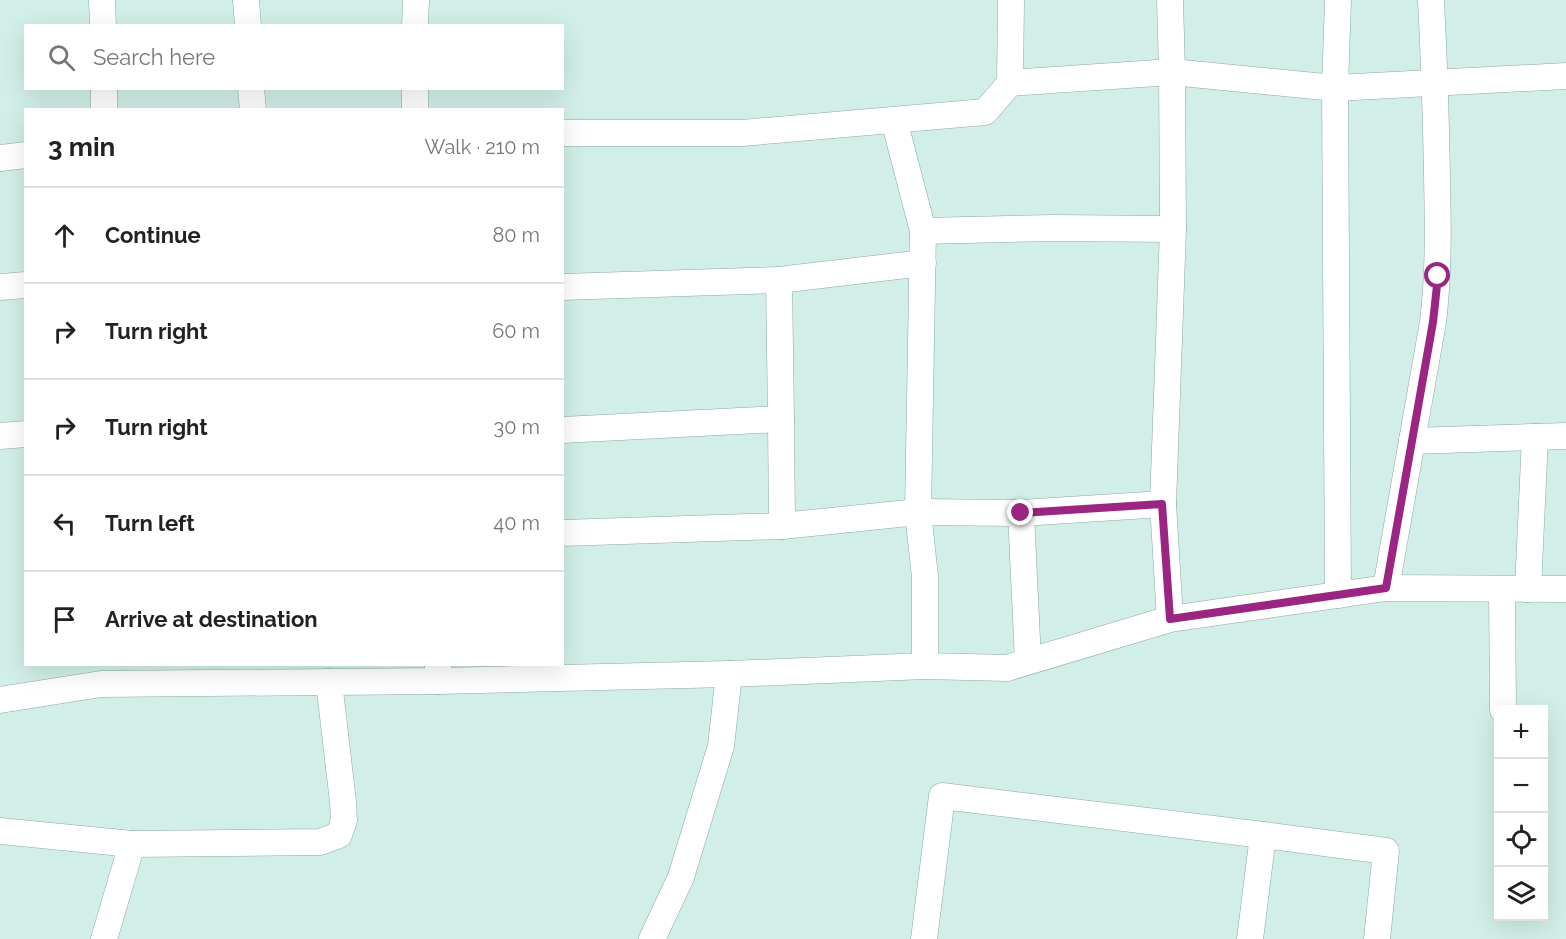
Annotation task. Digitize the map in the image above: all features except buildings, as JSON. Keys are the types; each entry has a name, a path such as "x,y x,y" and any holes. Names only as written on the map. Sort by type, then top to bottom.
{"street":[{"path":"102,0 103,24"},
{"path":"246,0 248,24"},
{"path":"415,24 416,0"},
{"path":"564,133 742,133 985,112 1010,82 1011,0"},
{"path":"1170,0 1173,229 1162,504 1170,619"},
{"path":"1338,0 1335,88 1338,595"},
{"path":"1386,588 1437,296 1435,82 1431,0"},
{"path":"1010,82 1172,72 1335,88 1566,76"},
{"path":"104,90 104,108"},
{"path":"251,90 253,108"},
{"path":"415,90 415,108"},
{"path":"894,120 924,231 918,512 925,577 925,666"},
{"path":"0,158 24,155"},
{"path":"924,231 1053,228 1173,229"},
{"path":"564,287 779,280 923,263"},
{"path":"779,280 782,526"},
{"path":"0,287 24,285"},
{"path":"564,430 782,419"},
{"path":"0,436 24,434"},
{"path":"1412,441 1566,436"},
{"path":"1528,590 1535,437"},
{"path":"564,533 782,526 918,512 1021,513 1162,504"},
{"path":"1021,513 1028,661"},
{"path":"0,700 100,674 261,674 329,682 439,673 729,674 925,666 1007,668 1170,619 1386,588 1566,590"},
{"path":"1502,590 1503,705"},
{"path":"652,939 681,877 721,746 729,674"},
{"path":"0,831 132,844 320,842 339,835 345,820 329,682"},
{"path":"924,939 942,796 1386,851 1377,939"},
{"path":"1250,939 1263,835"},
{"path":"104,939 132,844"}],"route":[{"path":"1021,513 1162,504 1170,619 1386,588 1433,322 1438,276"}]}
